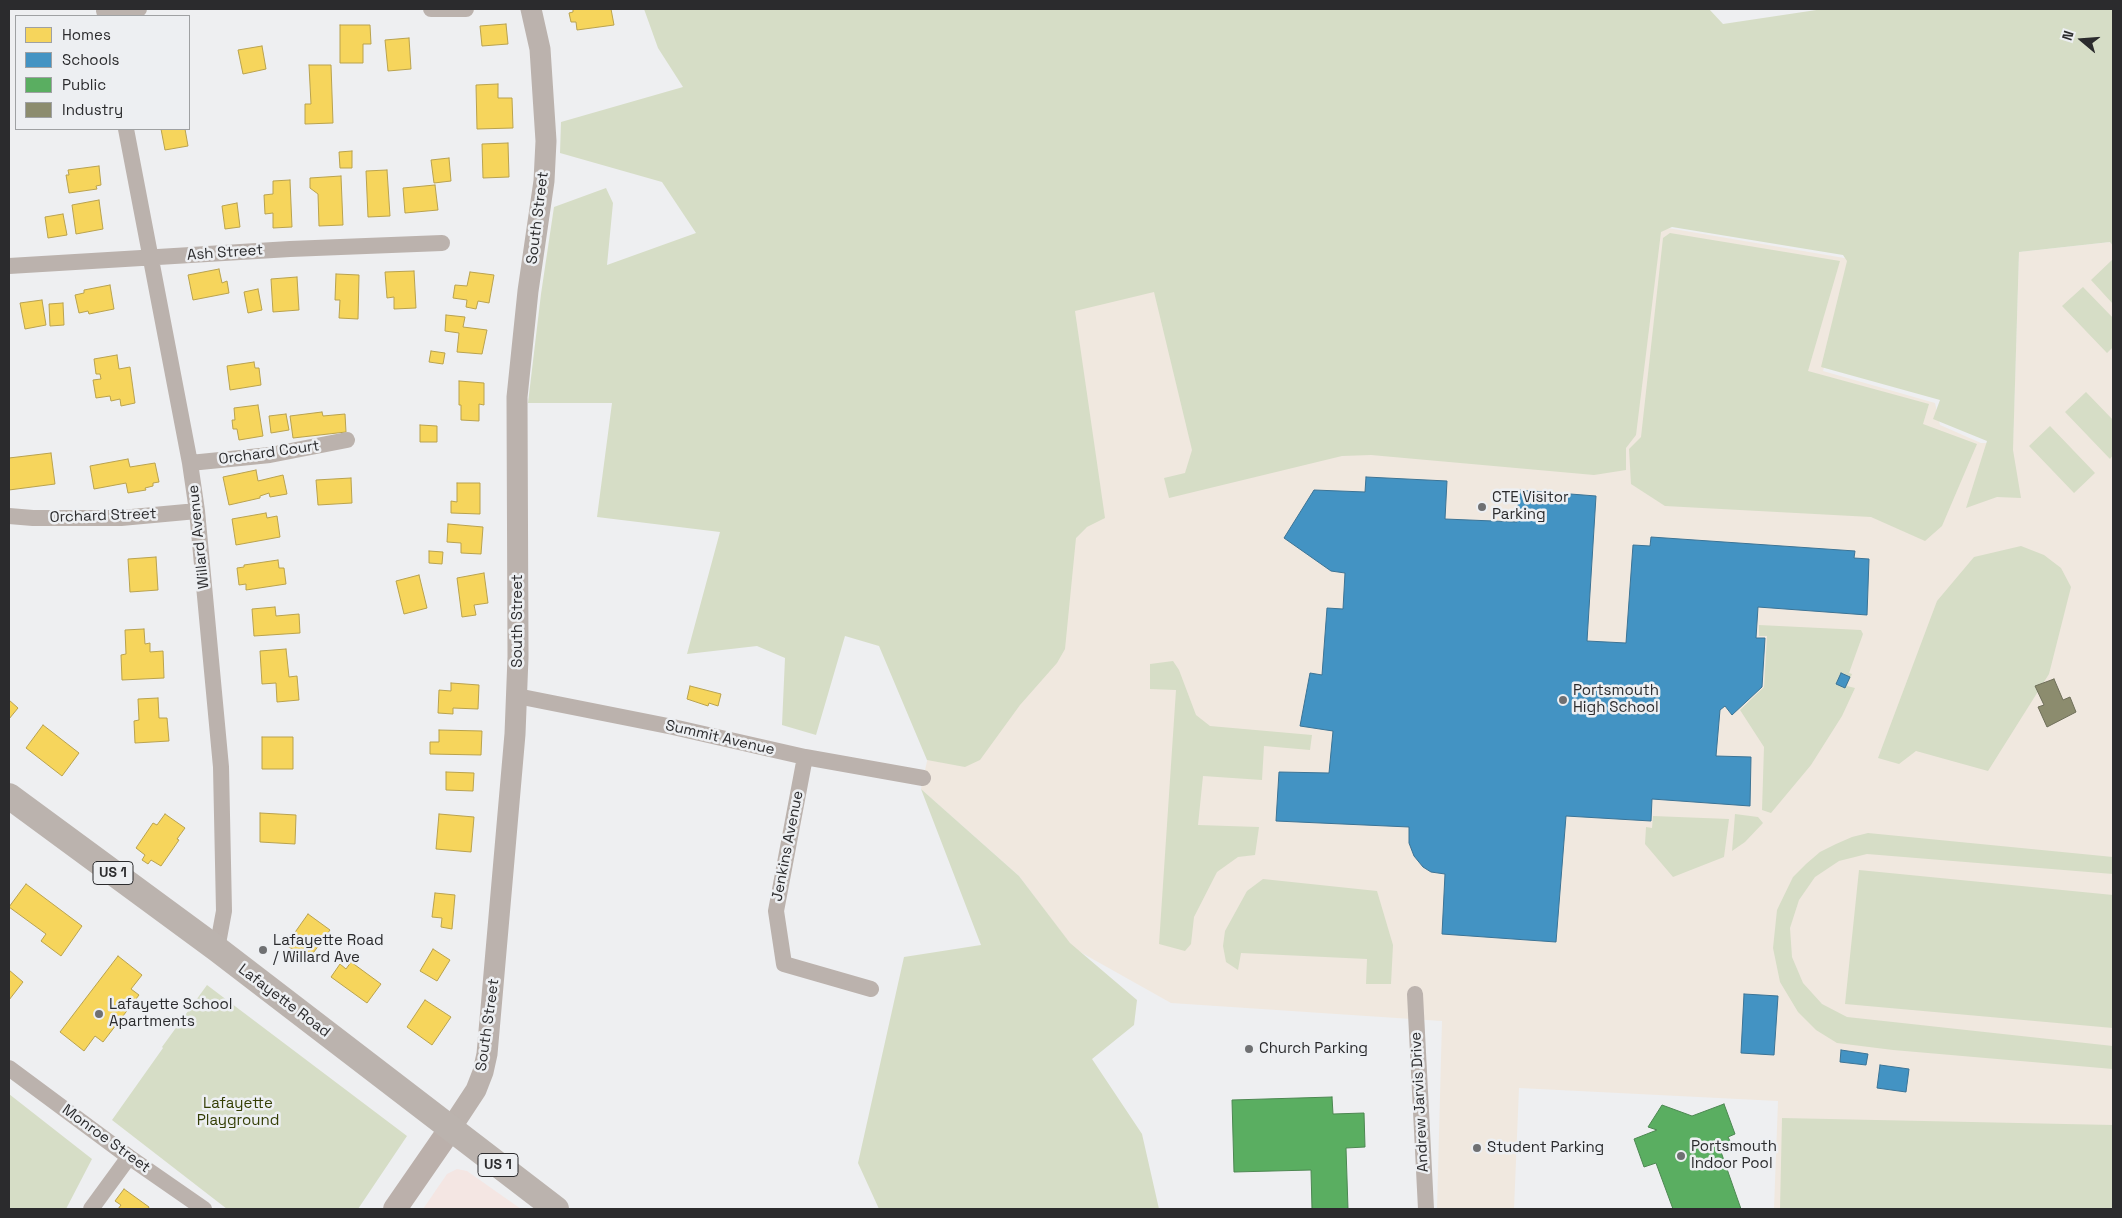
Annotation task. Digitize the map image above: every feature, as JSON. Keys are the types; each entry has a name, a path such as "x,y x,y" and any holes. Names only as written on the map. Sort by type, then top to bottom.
{"main road":[{"name":"Lafayette Road","path":"9,796 217,949 556,1209"},
{"name":"South Street","path":"395,1209 451,1128"}],"street":[{"path":"104,12 139,9"},
{"path":"431,9 466,9"},
{"name":"South Street","path":"451,1128 476,1090 487,1054 517,696 518,397 528,291 544,182 546,141 540,49 531,9"},
{"name":"Willard Avenue","path":"126,130 190,463 197,511 221,767 224,911 217,949"},
{"name":"Ash Street","path":"9,266 290,249 442,243"},
{"name":"Orchard Court","path":"190,463 270,455 347,440"},
{"name":"Orchard Street","path":"9,516 33,518 113,518 197,511"},
{"name":"Summit Avenue","path":"517,696 673,727 805,757 923,778"},
{"name":"Jenkins Avenue","path":"805,757 776,911 784,964 871,989"},
{"name":"Andrew Jarvis Drive","path":"1415,994 1426,1209"},
{"name":"Monroe Street","path":"9,1068 129,1157 204,1209"},
{"path":"90,1209 129,1157"}],"shaded area":[{"name":"Portsmouth High School","path":"1656,226 1856,260 1823,371 1935,403 1940,425 1981,443 2013,443 2019,252 2110,242 2113,246 2113,1209 1774,1209 1778,1101 1519,1088 1514,1209 1437,1209 1442,1021 1171,1003 1073,948 1019,876 921,789 930,747 1063,306 1160,284"},
{"path":"457,1169 467,1171 521,1209 423,1209 447,1174"}],"green space":[{"path":"644,9 1709,9 1723,24 1823,9 2113,9 2113,246 2110,242 2019,252 2013,450 2021,498 1997,497 1966,508 1987,441 1933,419 1940,400 1821,367 1847,261 1843,255 1672,227 1661,232 1636,435 1626,448 1626,470 1594,475 1371,455 1342,456 1169,498 1164,478 1185,473 1192,450 1154,292 1075,311 1105,518 1087,527 1076,538 1065,649 1057,663 1020,705 980,760 965,767 927,760 879,646 845,636 816,735 782,725 785,658 757,646 687,654 720,532 597,517 612,403 528,403 554,207 606,188 613,203 607,265 696,233 662,182 560,153 561,122 683,87 658,48"},
{"path":"1670,233 1840,261 1808,371 1929,404 1923,424 1977,444 1942,526 1925,541 1871,517 1665,506 1631,484 1629,449 1641,437 1663,238"},
{"path":"2112,260 2113,262 2113,304 2091,280"},
{"path":"2083,287 2113,318 2113,347 2107,353 2062,306"},
{"path":"2086,392 2113,420 2113,455 2110,459 2065,412"},
{"path":"2050,426 2095,473 2074,493 2029,446"},
{"path":"2021,546 2044,555 2061,568 2071,587 2049,674 1988,771 1916,751 1899,764 1878,758 1937,601 1974,557"},
{"path":"1759,625 1861,630 1863,634 1849,673 1852,674 1847,686 1855,688 1842,716 1811,765 1771,813 1762,810 1764,747 1740,710 1764,687 1767,636 1759,636"},
{"path":"1173,661 1179,670 1196,715 1210,726 1312,735 1310,750 1264,746 1262,780 1203,776 1198,825 1259,827 1255,855 1238,857 1217,872 1194,917 1191,944 1185,951 1159,944 1176,690 1150,689 1150,664"},
{"path":"921,789 1019,876 1070,943 1137,1000 1134,1025 1092,1059 1142,1134 1159,1209 879,1209 858,1163 904,957 981,945"},
{"path":"1735,814 1758,817 1763,823 1745,842 1732,851"},
{"path":"1653,816 1729,819 1724,857 1673,877 1645,844 1646,827 1652,828"},
{"path":"1868,833 2113,857 2113,874 1867,854 1839,861 1815,877 1799,900 1790,928 1792,957 1803,983 1822,1004 1847,1017 2113,1046 2113,1069 1893,1050 1837,1043 1816,1030 1798,1012 1780,982 1773,948 1777,910 1793,877 1820,852 1852,837"},
{"path":"1859,870 2113,895 2113,1028 1845,1004"},
{"path":"1263,879 1377,891 1393,945 1391,984 1366,984 1367,959 1241,953 1238,970 1226,962 1223,946 1225,931 1247,891"},
{"name":"Lafayette Playground","path":"207,985 407,1136 358,1209 227,1209 112,1120"},
{"path":"9,1094 92,1159 66,1209 9,1209"},
{"path":"1782,1118 2113,1125 2113,1209 1780,1209"}],"building: Homes":[{"path":"573,9 611,9 614,25 577,30 576,22 571,22 569,13 573,12"},
{"path":"506,24 508,44 482,46 480,26"},
{"path":"340,25 370,25 371,44 363,44 363,63 340,63"},
{"path":"409,38 411,69 388,71 385,40"},
{"path":"262,46 266,69 243,74 238,50"},
{"path":"309,65 331,65 333,123 305,124 305,104 311,104"},
{"path":"498,84 498,98 512,98 513,128 477,129 476,85"},
{"path":"161,130 185,130 188,146 165,150"},
{"path":"508,143 509,177 483,178 482,144"},
{"path":"352,151 352,168 340,168 339,152"},
{"path":"449,158 451,181 434,183 431,160"},
{"path":"99,166 101,185 96,186 97,189 69,193 66,175 69,175 68,170"},
{"path":"387,170 390,216 368,217 366,171"},
{"path":"341,176 343,225 319,226 318,194 310,188 310,178"},
{"path":"290,180 292,227 273,228 273,213 265,214 264,195 273,194 273,181"},
{"path":"435,185 438,210 405,213 403,188"},
{"path":"99,200 103,229 76,234 72,205"},
{"path":"237,203 240,227 225,229 222,206"},
{"path":"63,214 67,235 48,238 45,217"},
{"path":"219,269 222,283 227,281 229,293 193,300 188,275"},
{"path":"414,271 416,308 394,309 394,297 387,298 385,272"},
{"path":"470,272 494,275 489,303 478,301 476,309 466,307 467,300 453,298 455,285 467,286"},
{"path":"336,274 359,275 358,319 339,318 340,300 335,300"},
{"path":"297,277 299,310 273,312 271,279"},
{"path":"110,285 114,309 89,314 88,311 79,313 75,295 84,293 84,290"},
{"path":"258,289 262,310 248,313 244,292"},
{"path":"42,300 46,325 25,329 20,303"},
{"path":"63,303 64,325 50,326 49,304"},
{"path":"446,315 465,317 463,327 487,330 482,354 457,352 459,333 445,331"},
{"path":"431,351 445,353 443,364 429,362"},
{"path":"117,355 119,369 130,367 135,403 121,406 120,399 111,401 110,396 96,398 93,380 101,379 100,374 96,374 94,359"},
{"path":"254,362 255,368 259,368 261,385 230,390 227,366"},
{"path":"459,381 484,383 484,405 479,404 479,421 461,420"},
{"path":"258,405 263,436 239,440 237,429 233,429 232,420 235,420 234,408"},
{"path":"322,412 323,416 345,414 346,432 293,438 290,416"},
{"path":"286,414 289,430 271,433 269,416"},
{"path":"420,425 437,426 437,442 420,442"},
{"path":"51,453 55,484 9,490 9,458"},
{"path":"128,459 130,467 155,463 159,482 153,483 153,486 145,488 146,490 128,493 126,483 94,489 90,466"},
{"path":"256,470 258,481 283,475 287,494 270,497 269,493 260,496 260,498 229,505 223,477"},
{"path":"351,478 352,503 318,505 316,480"},
{"path":"457,483 480,483 480,514 451,513 451,501 457,502"},
{"path":"266,513 267,518 277,516 280,537 236,545 232,519"},
{"path":"448,524 483,527 481,554 461,553 461,543 447,542"},
{"path":"429,551 443,552 442,564 429,563"},
{"path":"156,557 158,590 130,592 128,559"},
{"path":"278,560 279,568 284,568 286,584 246,590 246,584 239,585 237,568 244,567 244,565"},
{"path":"484,573 488,603 474,605 476,615 462,617 457,578"},
{"path":"419,575 427,608 404,614 396,581"},
{"path":"275,607 276,616 299,614 300,633 254,636 252,609"},
{"path":"144,629 145,644 150,643 150,652 163,651 164,678 122,680 121,655 126,654 125,630"},
{"path":"286,649 289,677 297,676 299,700 277,702 276,683 262,684 260,651"},
{"path":"451,683 479,685 478,709 453,708 453,714 438,713 439,690 451,691"},
{"path":"690,686 721,694 718,706 709,703 708,706 687,699"},
{"path":"158,698 159,718 167,718 169,741 135,743 134,721 139,720 138,699"},
{"path":"9,700 18,708 9,719"},
{"path":"43,725 79,753 62,776 26,748"},
{"path":"439,730 482,731 481,755 430,754 430,742 439,742"},
{"path":"262,737 293,737 293,769 262,769"},
{"path":"446,772 474,773 473,791 446,790"},
{"path":"260,813 296,815 295,844 260,842"},
{"path":"165,814 185,828 161,866 151,860 148,864 142,860 145,855 136,848 153,823 157,825"},
{"path":"439,814 474,817 471,852 436,849"},
{"path":"26,884 82,926 61,956 41,941 46,934 9,907"},
{"path":"435,893 455,895 452,929 441,927 442,918 432,917"},
{"path":"308,914 330,930 308,960 286,945"},
{"path":"433,949 450,960 437,981 420,971"},
{"name":"Lafayette School Apartments","path":"118,956 142,975 131,989 139,995 103,1042 95,1036 84,1051 60,1032"},
{"path":"351,962 381,984 367,1003 331,977 340,964 346,969"},
{"path":"9,970 23,982 9,1000"},
{"path":"425,1000 451,1017 432,1045 407,1027"},
{"path":"124,1189 149,1207 148,1209 118,1209 121,1205 115,1201"}],"building: Schools":[{"path":"1366,477 1447,481 1445,519 1517,522 1519,490 1596,496 1587,641 1626,643 1633,545 1650,546 1651,537 1855,551 1854,558 1869,559 1867,615 1758,607 1756,638 1765,638 1762,687 1732,715 1725,706 1720,710 1716,756 1751,757 1750,806 1652,799 1651,821 1566,816 1556,942 1442,934 1445,874 1431,872 1423,867 1414,856 1409,843 1409,827 1276,821 1279,772 1329,773 1333,731 1300,726 1310,673 1322,675 1327,608 1343,609 1345,573 1331,571 1284,538 1314,490 1365,492"},
{"path":"1841,673 1850,677 1845,688 1836,684"},
{"path":"1744,994 1778,996 1774,1055 1741,1053"},
{"path":"1841,1050 1868,1054 1866,1065 1840,1062"},
{"path":"1880,1065 1909,1069 1906,1092 1877,1088"}],"building: Public":[{"path":"1332,1097 1333,1114 1364,1113 1365,1147 1346,1148 1348,1209 1312,1209 1311,1170 1234,1172 1232,1100"},
{"name":"Portsmouth Indoor Pool","path":"1724,1104 1735,1134 1728,1137 1731,1143 1720,1149 1741,1209 1673,1209 1656,1163 1644,1167 1634,1139 1657,1130 1648,1127 1662,1105 1692,1116"}],"building: Industry":[{"path":"2054,679 2063,700 2070,697 2076,712 2047,727 2038,707 2044,705 2035,686"}],"place":[{"name":"CTE Visitor Parking","path":"1482,507"},
{"name":"Portsmouth High School","path":"1563,700"},
{"name":"Lafayette Road / Willard Ave","path":"263,950"},
{"name":"Lafayette School Apartments","path":"99,1014"},
{"name":"Church Parking","path":"1249,1049"},
{"name":"Student Parking","path":"1477,1148"},
{"name":"Portsmouth Indoor Pool","path":"1681,1156"}]}
